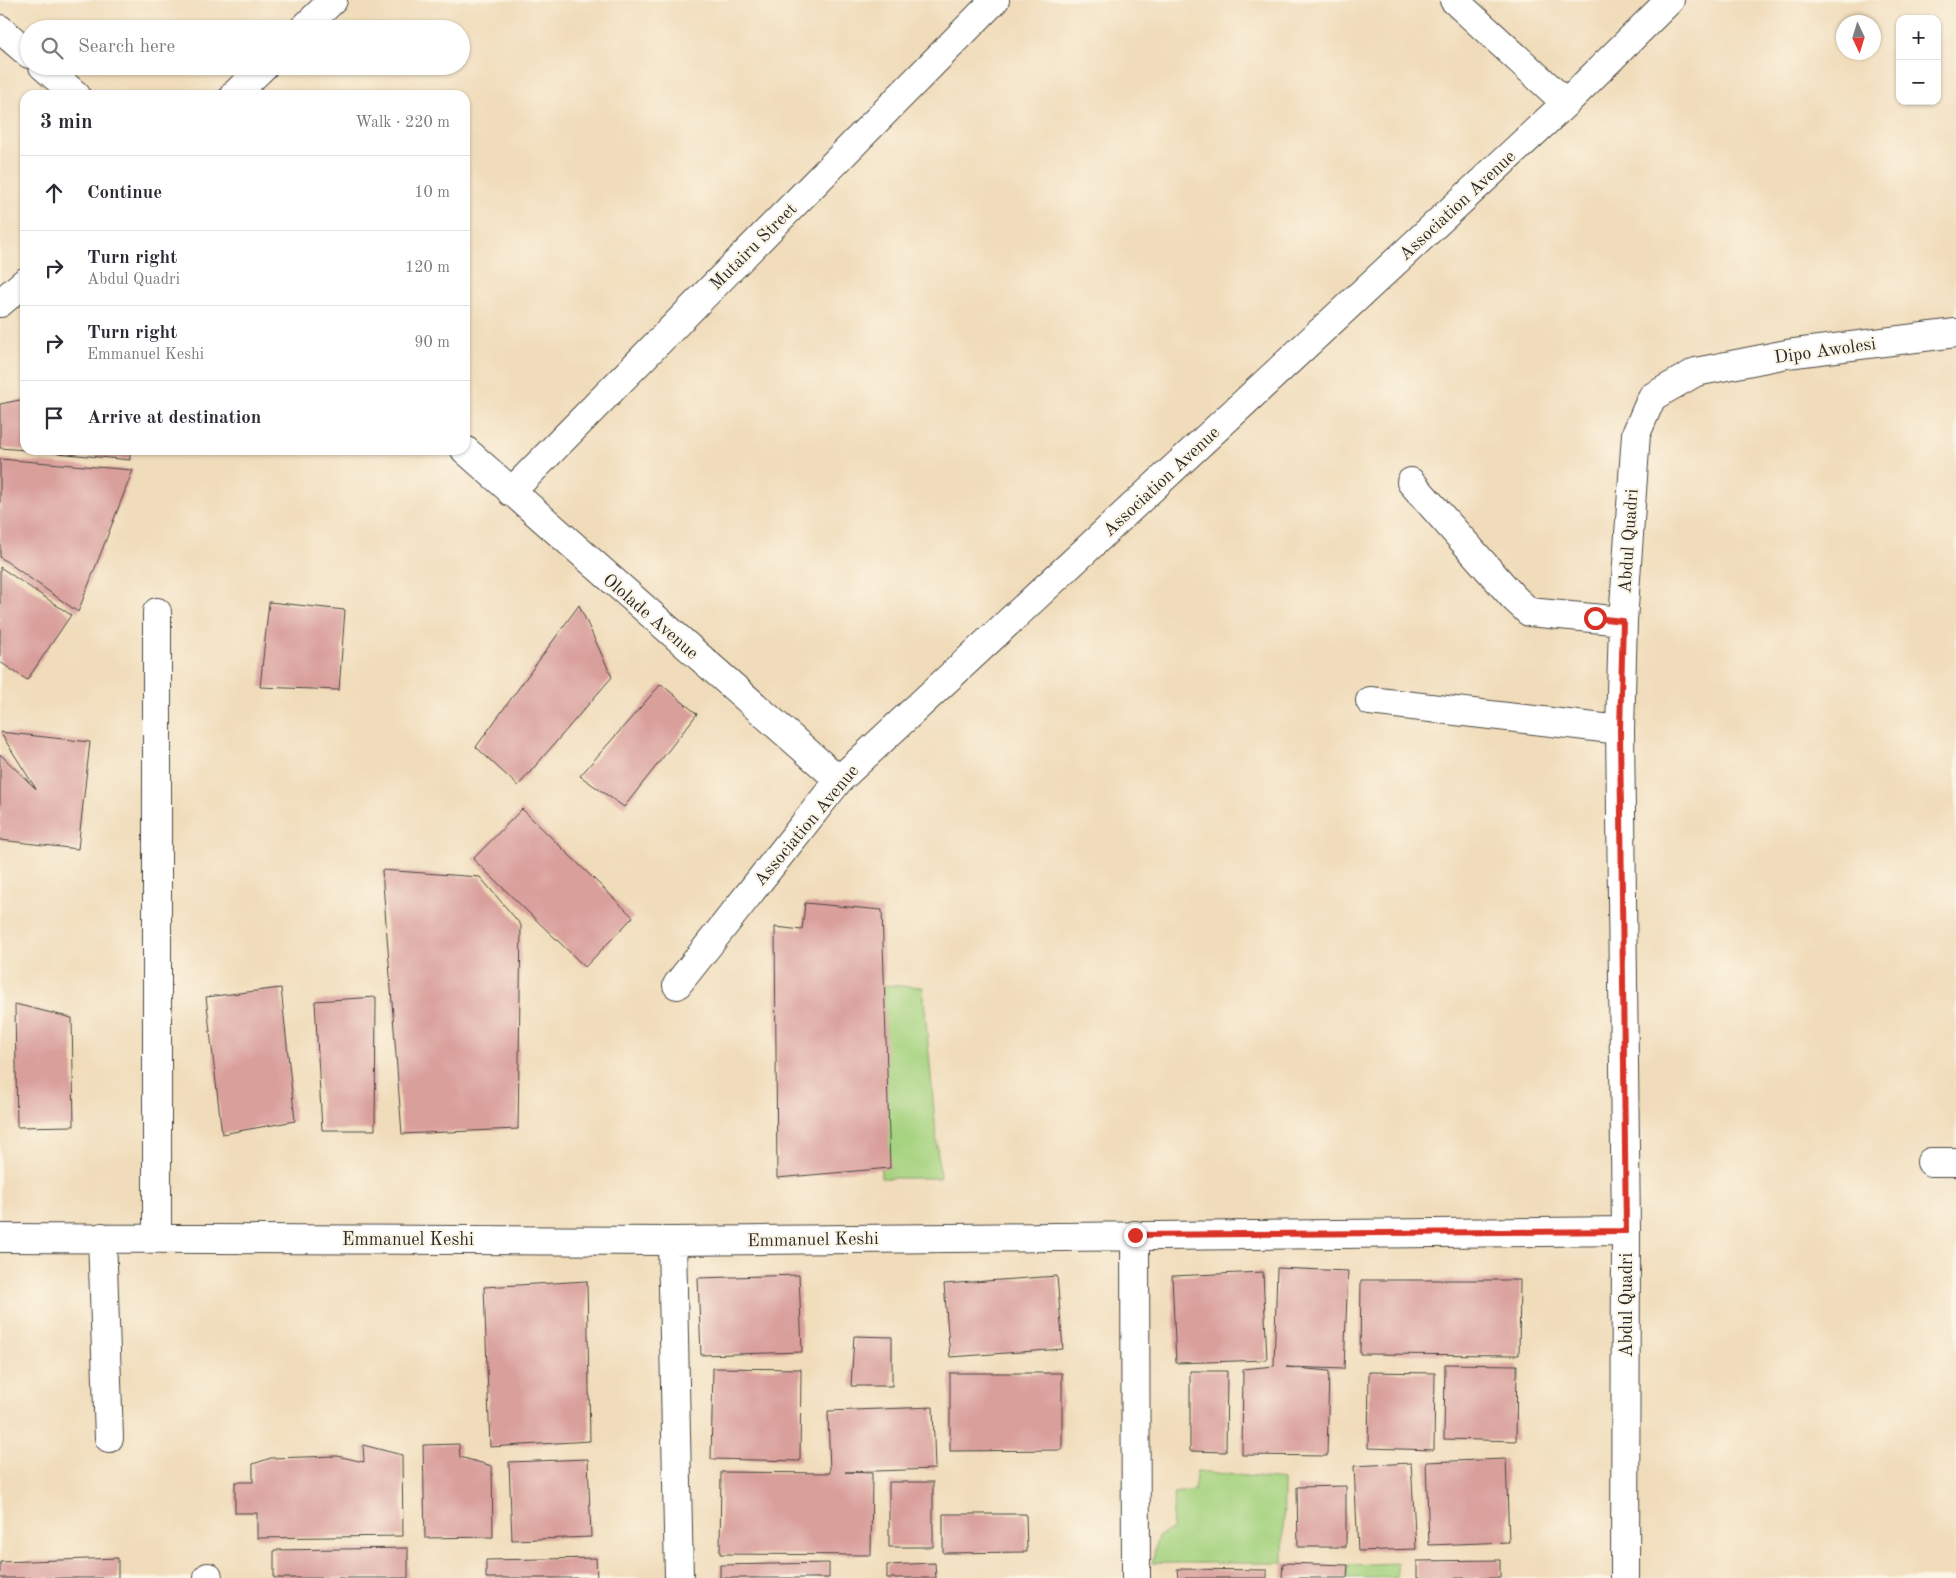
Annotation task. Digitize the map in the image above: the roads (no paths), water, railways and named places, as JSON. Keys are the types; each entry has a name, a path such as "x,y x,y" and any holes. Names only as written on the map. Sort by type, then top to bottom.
{"street":[{"path":"312,20 333,0"},
{"name":"Mutairu Street","path":"511,492 996,0"},
{"path":"1454,0 1566,103"},
{"name":"Association Avenue","path":"677,985 839,780 1566,103 1670,0"},
{"path":"0,29 20,46"},
{"path":"53,75 70,90"},
{"path":"239,90 255,75"},
{"path":"0,304 20,286"},
{"name":"Dipo Awolesi","path":"1696,372 1787,354 1956,333"},
{"name":"Abdul Quadri","path":"1625,1578 1626,1231 1620,730 1623,621 1636,434 1652,397 1696,372"},
{"name":"Ololade Avenue","path":"470,455 839,780"},
{"path":"1410,482 1513,597 1529,612 1623,621"},
{"path":"157,612 157,1237"},
{"path":"1370,701 1620,730"},
{"name":"Emmanuel Keshi","path":"0,1238 157,1237 672,1241 1626,1231"},
{"path":"1135,1235 1136,1578"},
{"path":"102,1237 109,1438"},
{"path":"672,1241 679,1578"}]}
